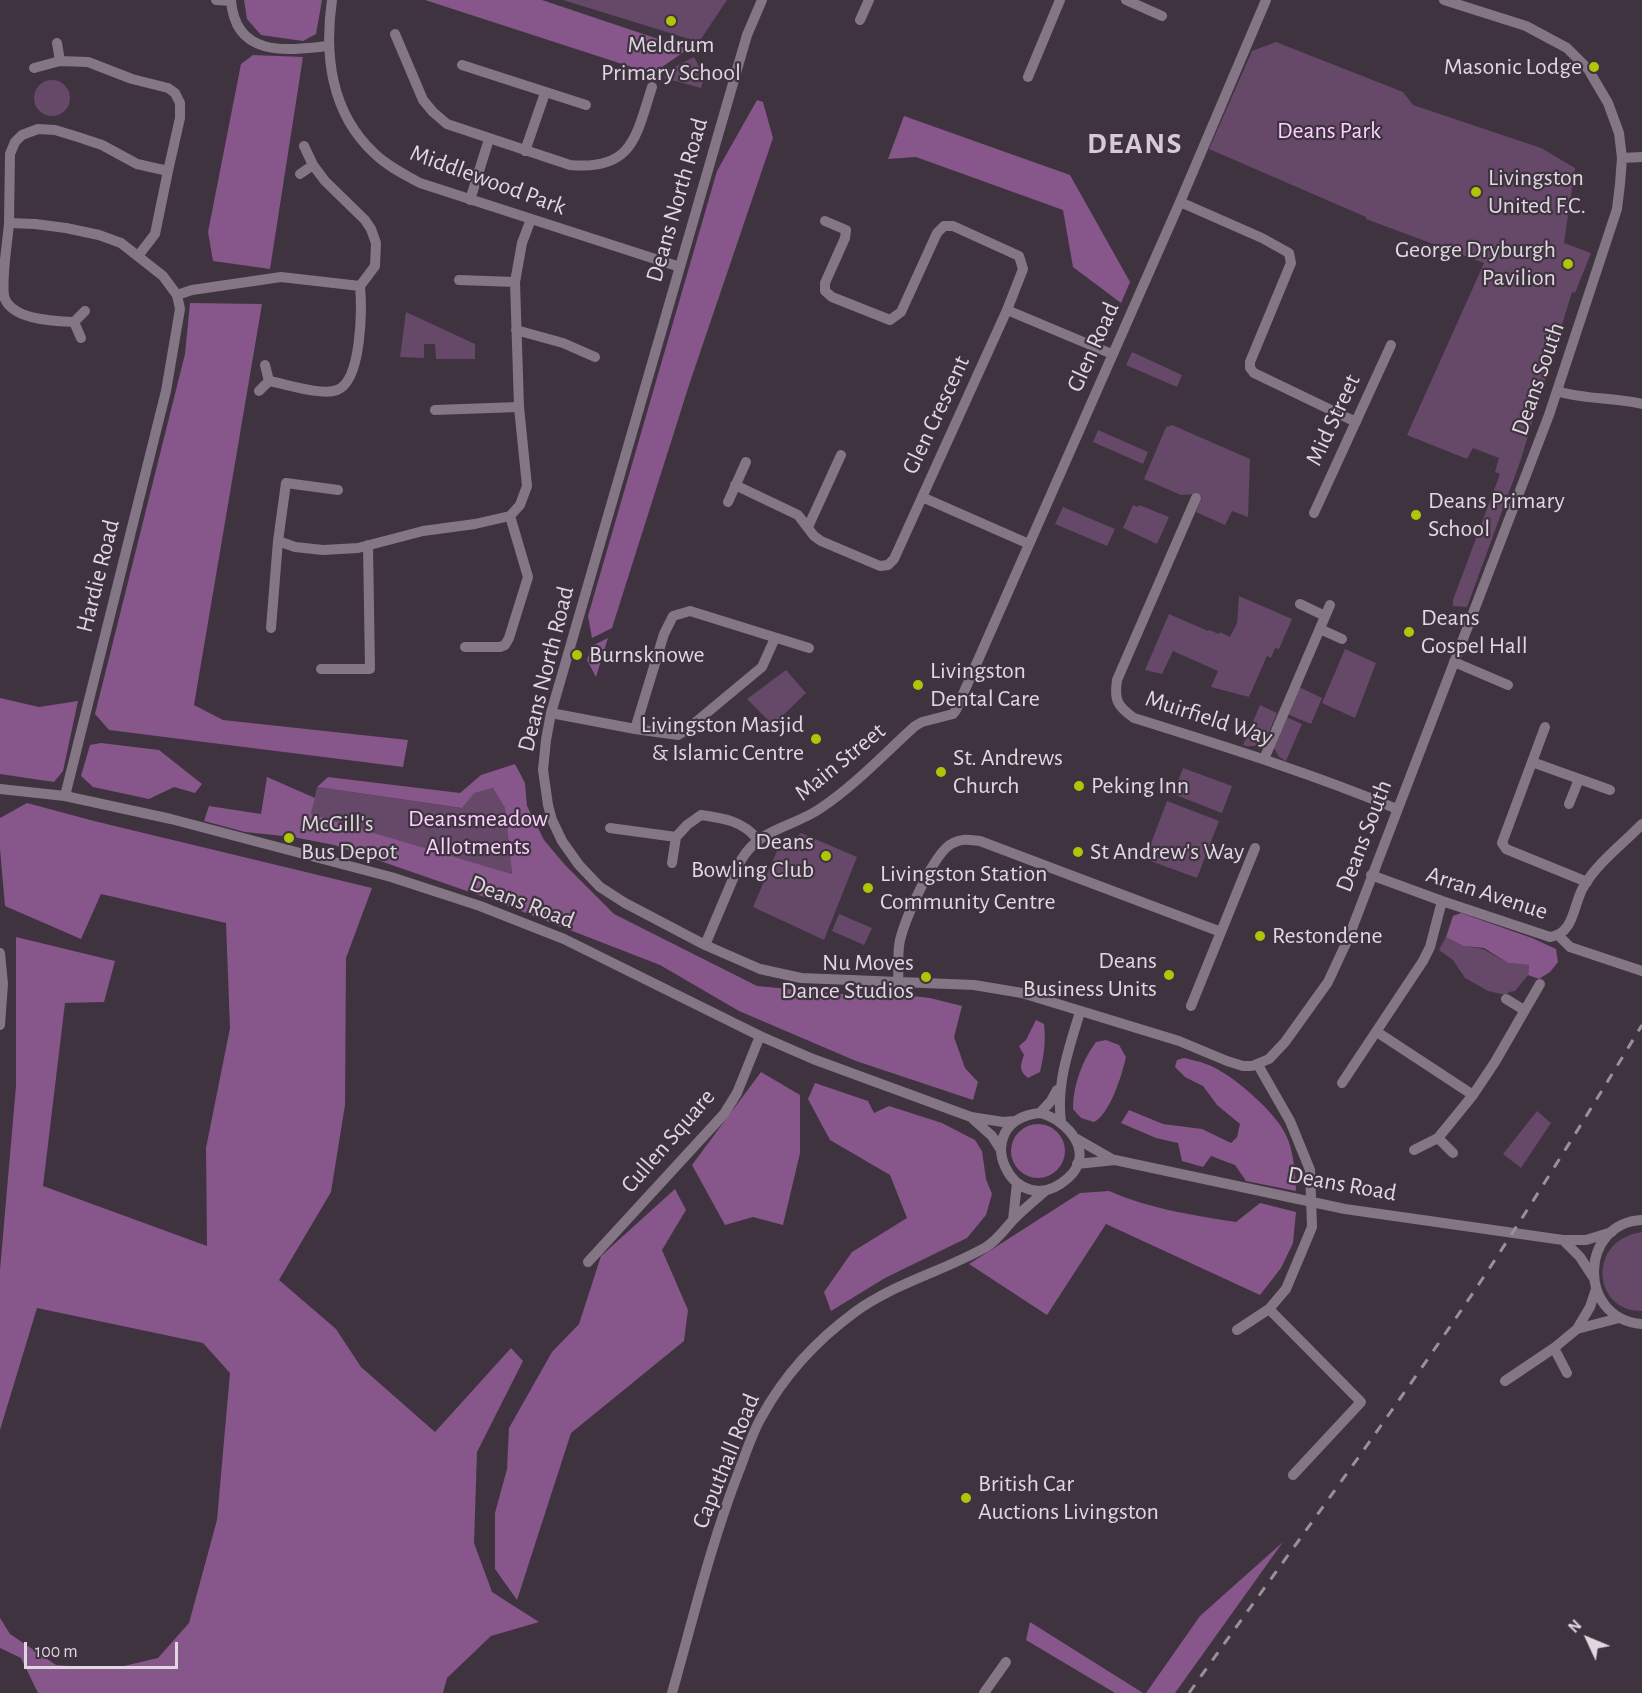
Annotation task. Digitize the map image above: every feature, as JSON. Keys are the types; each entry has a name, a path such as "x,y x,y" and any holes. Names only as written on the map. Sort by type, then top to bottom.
{"street":[{"path":"216,0 231,0 232,16 238,28 259,45 292,50 328,46"},
{"name":"Middlewood Park","path":"332,0 328,46 332,79 343,110 356,132 374,153 395,169 420,183 680,267"},
{"name":"Deans North Road","path":"762,0 747,35 551,713 543,770 552,820 562,841 579,865 600,887 625,903 705,945 760,969 801,978 984,986 1022,993 1080,1012"},
{"path":"860,20 869,0"},
{"path":"1028,77 1060,0"},
{"path":"1126,0 1162,16"},
{"name":"Glen Road","path":"956,710 1180,202 1266,0"},
{"name":"Deans South","path":"1258,1065 1269,1059 1286,1042 1328,982 1348,939 1557,391 1617,209 1622,158 1619,133 1608,103 1588,69 1567,48 1526,26 1444,0"},
{"path":"395,34 423,100 447,124 570,165 589,167 608,164 622,154 634,141 652,87"},
{"path":"57,43 60,61"},
{"path":"34,68 60,61 88,62 132,79 168,88 175,93 180,103 180,118 156,234 138,256"},
{"path":"462,65 586,105"},
{"path":"525,151 545,93"},
{"path":"74,322 32,317 15,311 4,298 3,281 9,223 10,154 15,142 22,135 38,129 55,130 102,145 137,164 168,171"},
{"path":"470,200 489,139"},
{"path":"269,381 329,392 344,387 349,380 358,348 363,311 360,286 375,266 376,243 371,229 325,181 313,165 304,146"},
{"path":"1622,158 1642,158"},
{"path":"300,174 313,165"},
{"path":"1180,202 1262,238 1289,253 1291,263 1250,362 1250,368 1254,373 1356,422"},
{"path":"278,541 296,547 323,550 358,548 423,531 476,524 510,516 520,505 527,486 519,407 515,282 522,243 531,219"},
{"name":"Glen Crescent","path":"825,220 846,230 845,238 825,283 825,291 832,297 890,320 901,312 937,233 944,226 953,226 1019,256 1023,269 1007,310 922,497 1029,544"},
{"path":"9,223 35,224 99,234 121,243 163,276 177,295 192,290 281,277 360,286"},
{"path":"459,280 515,282"},
{"name":"Hardie Road","path":"65,796 172,365 180,309 177,295"},
{"path":"1007,310 1112,354"},
{"path":"74,322 85,311"},
{"path":"74,322 81,338"},
{"path":"516,330 562,343 595,357"},
{"name":"Mid Street","path":"1314,513 1391,345"},
{"path":"265,365 269,381"},
{"path":"259,391 269,381"},
{"path":"1557,391 1578,397 1613,399 1642,404"},
{"path":"435,410 519,407"},
{"path":"808,527 841,454"},
{"path":"728,502 746,462"},
{"path":"271,628 278,541 286,483 338,490"},
{"path":"735,485 798,515 814,536 821,541 880,566 888,565 894,559 922,497"},
{"name":"Muirfield Way","path":"1196,498 1117,680 1115,694 1119,706 1134,718 1334,783 1397,809"},
{"path":"465,647 500,647 505,645 509,638 528,577 510,516"},
{"path":"321,669 370,669 368,545"},
{"path":"1300,604 1325,616"},
{"path":"1264,759 1330,604"},
{"path":"634,729 664,634 673,616 690,611 809,648"},
{"path":"1320,628 1342,639"},
{"path":"551,713 678,735 762,667 775,638"},
{"path":"1454,662 1508,685"},
{"name":"Main Street","path":"705,945 741,860 757,839 780,827 801,821 822,808 915,726 953,714 956,710"},
{"path":"1545,727 1502,843 1506,849 1587,882"},
{"path":"1532,762 1610,790"},
{"path":"1569,804 1579,779"},
{"name":"Deans Road","path":"0,789 65,796 171,819 391,877 480,906 564,939 760,1036 813,1059 970,1117 1003,1122 1015,1121"},
{"path":"672,863 675,837 701,815 728,819 749,829 757,839"},
{"name":"Arran Avenue","path":"1371,875 1550,937 1559,936 1568,927 1583,887 1596,870 1642,824"},
{"path":"610,828 634,835 675,837"},
{"path":"898,983 900,940 930,870 938,856 951,843 964,839 980,842 1221,932"},
{"path":"1191,1006 1255,848"},
{"path":"1342,1083 1377,1032 1430,946 1442,901"},
{"path":"1559,936 1570,947 1642,972"},
{"path":"0,953 3,984 0,1025"},
{"path":"1414,1150 1438,1138 1473,1095 1496,1062 1540,984"},
{"path":"1506,999 1524,1010"},
{"path":"1040,1113 1052,1101 1060,1084 1080,1012 1179,1041 1227,1062 1243,1066 1258,1065 1290,1121 1310,1170 1312,1227 1286,1289 1269,1309 1237,1330"},
{"path":"1377,1032 1473,1095"},
{"name":"Cullen Square","path":"588,1262 724,1114 737,1093 760,1036"},
{"path":"1060,1084 1061,1122"},
{"path":"1040,1113 1053,1116 1077,1139 1079,1152 1077,1164 1070,1176 1058,1186 1045,1191 1034,1190 1017,1183 1005,1170 1001,1150 1006,1133 1015,1121 1040,1113"},
{"name":"Deans Road","path":"970,1117 992,1136 1001,1150"},
{"path":"1438,1138 1453,1153"},
{"name":"Deans Road","path":"1077,1139 1115,1160 1345,1209 1563,1240 1586,1240 1612,1232 1624,1224 1642,1220"},
{"name":"Deans Road","path":"1077,1164 1115,1160"},
{"path":"1013,1220 1017,1183"},
{"name":"Caputhall Road","path":"672,1693 730,1494 761,1417 779,1388 804,1357 828,1333 858,1310 886,1294 987,1246 1045,1191"},
{"path":"1612,1232 1601,1245 1594,1260 1593,1277 1596,1289 1605,1306 1619,1318 1634,1324 1642,1324"},
{"path":"1563,1240 1580,1257 1593,1277"},
{"path":"1505,1381 1554,1348 1577,1329 1590,1306 1596,1289"},
{"path":"1269,1309 1361,1402 1293,1475"},
{"path":"1577,1329 1619,1318"},
{"path":"1554,1348 1567,1373"},
{"path":"984,1693 1006,1662"}],"green space":[{"name":"Meldrum Primary School","path":"563,0 727,0 699,42"},
{"name":"Deans Park","path":"1276,42 1403,92 1413,105 1541,148 1575,168 1564,243 1591,253 1575,293 1572,292 1520,462 1467,607 1453,606 1453,600 1500,474 1495,472 1499,458 1473,448 1467,459 1407,435 1484,263 1366,219 1366,217 1209,149 1252,51"},
{"path":"694,57 705,77 701,88 664,78 667,71"},
{"path":"52,80 64,86 70,98 64,110 52,116 40,110 34,98 40,86"},
{"path":"406,312 475,344 475,359 436,359 435,344 424,344 424,358 400,357"},
{"path":"1132,352 1182,375 1177,387 1126,365"},
{"path":"1172,425 1250,459 1248,517 1232,511 1225,525 1196,512 1202,497 1195,494 1181,495 1144,479 1166,427"},
{"path":"1098,430 1148,452 1143,464 1093,442"},
{"path":"1133,505 1138,507 1139,505 1169,517 1157,544 1123,528"},
{"path":"1063,507 1115,529 1107,546 1055,524"},
{"path":"1239,596 1292,619 1279,649 1275,648 1271,658 1267,656 1249,697 1211,687 1218,671 1173,651 1162,674 1145,670 1169,614 1208,631 1219,634 1220,632 1230,637 1237,623"},
{"path":"1345,649 1376,663 1355,718 1322,703"},
{"path":"786,670 806,693 773,725 747,699"},
{"path":"1299,687 1322,698 1311,724 1287,714"},
{"path":"1260,705 1277,713 1272,726 1262,742 1257,745 1243,745"},
{"path":"1286,717 1302,724 1286,761 1279,757 1274,748"},
{"path":"1183,768 1232,786 1222,813 1173,794"},
{"name":"Deansmeadow Allotments","path":"317,787 461,808 474,792 494,788 505,808 512,874 311,814"},
{"path":"1167,801 1219,821 1197,878 1145,859"},
{"path":"801,833 857,857 824,940 753,907 783,837 797,837"},
{"path":"839,914 872,928 864,945 832,931"},
{"path":"1446,937 1463,946 1483,949 1508,963 1529,965 1528,975 1515,991 1506,995 1488,991 1465,978 1453,960 1439,950"},
{"path":"1537,1111 1551,1123 1521,1168 1503,1154"},
{"path":"1642,1232 1642,1311 1626,1308 1613,1300 1606,1289 1603,1275 1604,1261 1611,1248 1624,1238"}],"shaded area":[{"path":"244,0 322,0 316,34 303,41 261,35 247,19"},
{"path":"425,0 542,0 688,49 662,67 656,75"},
{"path":"253,55 303,57 270,269 213,261 208,232 241,64"},
{"path":"757,100 763,102 773,138 690,382 612,628 592,638 588,616 717,171"},
{"path":"904,116 1070,175 1130,282 1121,303 1073,267 1063,210 916,157 888,159"},
{"path":"190,303 262,304 194,705 223,720 408,740 403,767 109,730 95,714 185,354"},
{"path":"608,638 596,677 587,660 592,646"},
{"path":"0,698 39,707 78,701 63,771 54,782 0,774"},
{"path":"101,743 159,750 202,784 195,793 174,787 149,799 93,787 81,776 90,745"},
{"path":"515,764 525,783 527,806 544,840 565,865 614,914 757,986 841,994 887,993 930,998 962,1006 954,1037 965,1068 978,1082 973,1100 856,1061 739,1011 660,965 490,899 334,845 293,837 245,832 204,821 209,806 261,814 267,777 315,798 311,814 512,874 505,808 493,788 474,793 462,808 317,787 328,777 460,793 481,775"},
{"path":"27,803 372,888 346,958 345,1105 331,1192 279,1280 336,1329 361,1367 435,1432 511,1348 523,1361 477,1452 474,1543 492,1592 539,1622 491,1636 447,1678 443,1693 38,1693 21,1658 0,1648 0,1618 10,1634 56,1665 111,1669 158,1658 189,1623 217,1520 230,1373 203,1343 37,1308 0,1430 0,1270 16,1086 16,937 115,961 104,1002 65,1003 43,1186 207,1246 206,1148 230,1028 226,923 101,894 81,939 5,906 0,818"},
{"path":"1461,913 1556,949 1558,962 1550,972 1539,979 1528,975 1529,965 1508,963 1484,948 1463,946 1446,937 1453,916"},
{"path":"1036,1020 1044,1024 1044,1054 1040,1072 1028,1078 1022,1071 1024,1055 1019,1046 1026,1040"},
{"path":"1106,1040 1119,1045 1126,1057 1110,1103 1100,1118 1094,1122 1081,1118 1073,1109 1075,1091 1079,1074 1091,1049 1096,1042"},
{"path":"1184,1058 1206,1064 1227,1075 1271,1114 1285,1133 1290,1147 1294,1162 1296,1191 1246,1181 1235,1165 1211,1156 1203,1167 1182,1161 1178,1143 1156,1138 1121,1123 1129,1110 1163,1124 1202,1129 1231,1143 1237,1137 1240,1124 1217,1105 1203,1086 1185,1077 1175,1067 1177,1060"},
{"path":"761,1072 800,1095 800,1153 783,1225 753,1217 725,1225 692,1165"},
{"path":"815,1083 868,1101 874,1113 889,1106 942,1123 975,1140 982,1151 986,1179 992,1194 986,1215 967,1238 885,1278 831,1311 824,1292 852,1252 907,1218 890,1175 830,1140 808,1099"},
{"path":"1033,1124 1043,1124 1053,1128 1061,1136 1065,1151 1061,1166 1053,1174 1043,1178 1033,1178 1023,1174 1015,1166 1011,1156 1011,1146 1015,1136 1023,1128"},
{"path":"675,1189 686,1210 662,1250 688,1310 684,1341 571,1433 517,1600 495,1569 495,1513 507,1469 509,1428 552,1352 579,1324 601,1256"},
{"path":"1109,1191 1156,1207 1236,1222 1260,1203 1296,1212 1293,1243 1281,1268 1260,1295 1106,1224 1047,1315 969,1264 1080,1193"},
{"path":"1283,1542 1175,1693 1146,1693 1200,1616"},
{"path":"1030,1622 1143,1693 1115,1693 1026,1640"}],"railway":[{"path":"1189,1693 1376,1433 1485,1275 1642,1025"}],"place":[{"name":"Meldrum Primary School","path":"671,21"},
{"name":"Masonic Lodge","path":"1594,67"},
{"name":"Livingston United F.C.","path":"1476,192"},
{"name":"George Dryburgh Pavilion","path":"1568,264"},
{"name":"Deans Primary School","path":"1416,515"},
{"name":"Deans Gospel Hall","path":"1409,632"},
{"name":"Burnsknowe","path":"577,655"},
{"name":"Livingston Dental Care","path":"918,685"},
{"name":"Livingston Masjid & Islamic Centre","path":"816,739"},
{"name":"St. Andrews Church","path":"941,772"},
{"name":"Peking Inn","path":"1079,786"},
{"name":"McGill's Bus Depot","path":"289,838"},
{"name":"St Andrew's Way","path":"1078,852"},
{"name":"Deans Bowling Club","path":"826,856"},
{"name":"Livingston Station Community Centre","path":"868,888"},
{"name":"Restondene","path":"1260,936"},
{"name":"Deans Business Units","path":"1169,975"},
{"name":"Nu Moves Dance Studios","path":"926,977"},
{"name":"British Car Auctions Livingston","path":"966,1498"}],"district":[{"name":"DEANS","path":"1135,144"}]}
